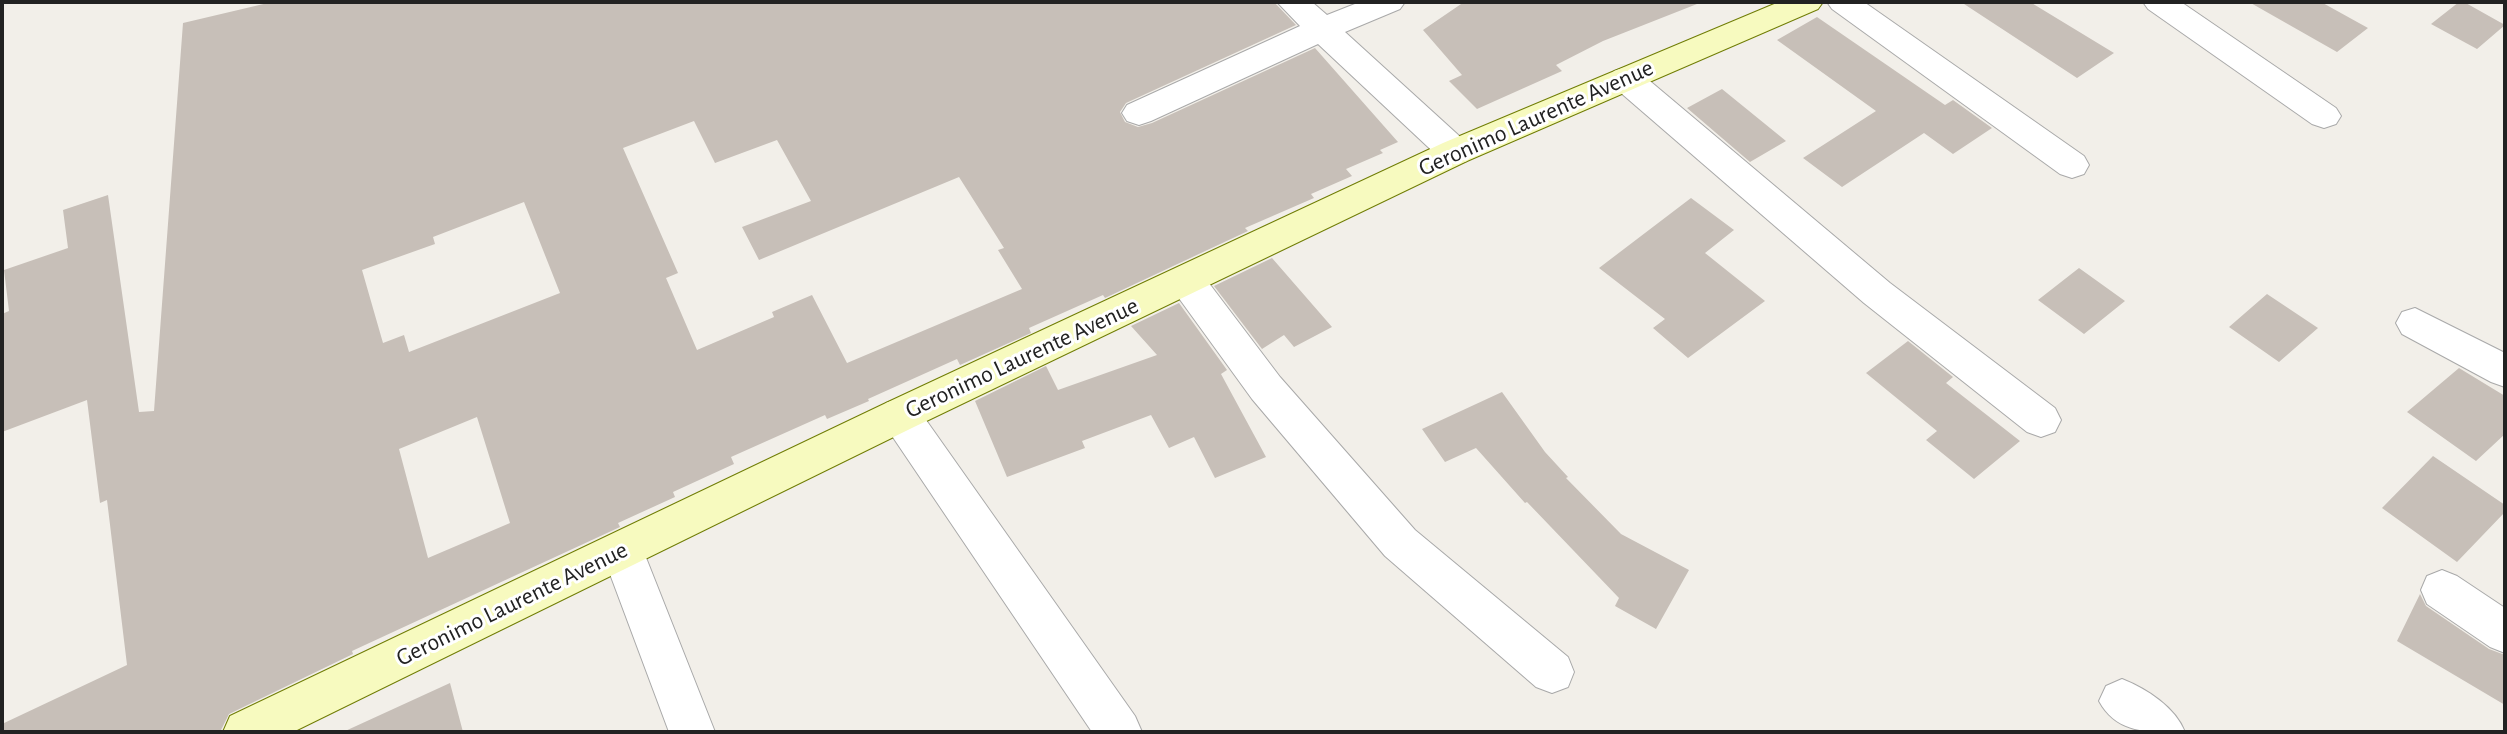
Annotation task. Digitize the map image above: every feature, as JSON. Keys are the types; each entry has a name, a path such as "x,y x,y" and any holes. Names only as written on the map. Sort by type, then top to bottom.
{"street":[{"path":"1293,2 1455,152"},
{"path":"1139,113 1322,29 1389,2"},
{"name":"Geronimo Laurente Avenue","path":"256,730 900,415 1455,152 1807,2"},
{"path":"1843,2 2072,165"},
{"path":"2159,2 2324,116"},
{"path":"1626,79 1877,293 2041,420"},
{"path":"1186,280 1266,388 1400,543 1552,672"},
{"path":"2415,323 2505,372"},
{"path":"900,415 1119,732"},
{"path":"622,550 692,732"},
{"path":"2442,590 2505,633"},
{"path":"2122,701 2162,732"}],"building":[{"path":"272,2 1274,2 1296,25 1126,103 1120,112 1125,122 1138,127 1152,123 1315,48 1398,142 1380,150 1383,153 1346,169 1352,176 1311,194 1314,198 1245,228 1248,231 1105,298 1103,295 1029,328 1031,333 960,365 957,359 868,399 869,401 827,419 825,415 731,457 734,464 673,492 675,497 618,523 620,527 352,651 353,654 229,714 220,732 2,732 2,724 127,665 107,500 100,503 87,400 2,432 2,314 9,311 4,270 68,248 63,210 108,195 139,412 154,411 183,23","holes":["694,121 715,163 777,140 811,201 742,227 759,260 959,177 1004,248 998,250 1022,289 847,363 812,295 772,312 774,317 697,350 666,278 678,273 623,148","524,202 560,293 409,352 404,335 383,343 362,270 435,244 433,237","477,417 510,523 428,558 399,449"]},
{"path":"1464,2 1697,4 1603,41 1556,65 1562,71 1477,109 1449,81 1462,75 1423,30"},
{"path":"1961,2 2030,2 2114,53 2077,78"},
{"path":"2249,2 2321,2 2368,28 2337,52"},
{"path":"2459,2 2464,2 2505,25 2477,49 2431,24"},
{"path":"1817,17 1945,105 1953,100 1992,128 1953,154 1924,133 1842,187 1803,158 1876,111 1777,40"},
{"path":"1722,89 1786,141 1750,162 1687,108"},
{"path":"1691,198 1734,230 1705,253 1765,301 1688,358 1653,328 1665,319 1599,268"},
{"path":"1272,258 1332,327 1294,347 1284,335 1262,349 1214,286"},
{"path":"2079,268 2125,301 2084,334 2038,300"},
{"path":"2267,294 2318,328 2279,362 2229,327"},
{"path":"1179,303 1227,370 1221,374 1266,457 1215,478 1194,437 1169,448 1151,415 1082,441 1085,448 1007,477 975,401 1046,366 1058,390 1157,355 1131,326"},
{"path":"1908,341 1953,377 1946,383 2020,441 1974,479 1926,440 1937,431 1866,373"},
{"path":"2459,368 2505,396 2505,434 2476,461 2407,412"},
{"path":"1502,392 1545,452 1568,477 1566,478 1621,534 1689,570 1656,629 1615,606 1619,598 1527,502 1525,503 1476,448 1445,462 1422,429"},
{"path":"2433,456 2505,505 2505,512 2457,562 2382,508"},
{"path":"2420,594 2426,606 2489,649 2505,655 2505,705 2397,641"},
{"path":"450,683 463,732 343,732"}]}
